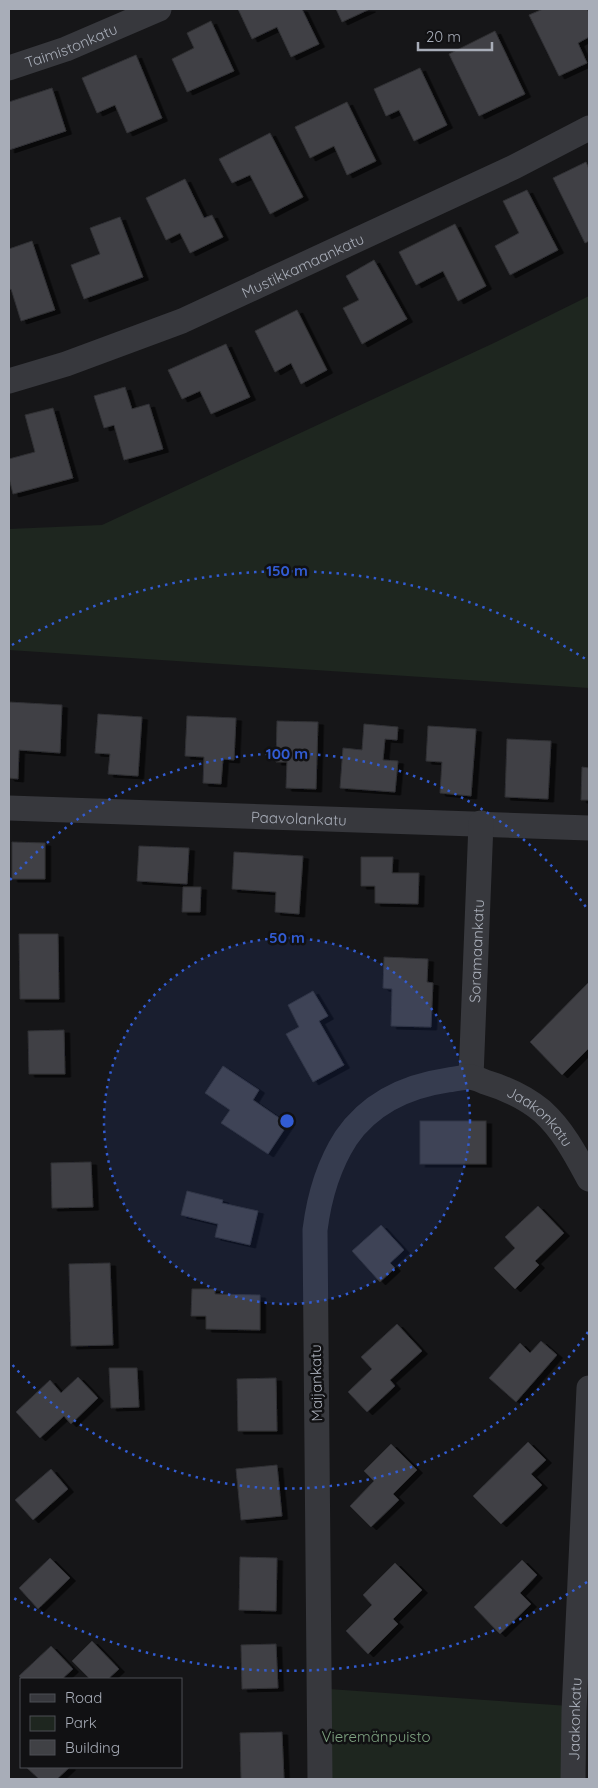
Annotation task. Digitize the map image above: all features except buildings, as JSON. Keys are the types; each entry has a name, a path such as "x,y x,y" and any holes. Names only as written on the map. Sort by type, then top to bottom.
{"street":[{"name":"Taimistonkatu","path":"9,68 66,49 159,9"},
{"name":"Mustikkamaankatu","path":"9,380 66,364 182,321 514,166 589,128"},
{"name":"Paavolankatu","path":"9,808 589,828"},
{"name":"Soramaankatu","path":"471,1077 481,823"},
{"name":"Jaakonkatu","path":"471,1077 509,1090 541,1111 560,1130 576,1154 589,1179"},
{"name":"Maijankatu","path":"320,1779 315,1230 318,1203 328,1171 347,1138 373,1108 400,1092 433,1082 471,1077"},
{"name":"Jaakonkatu","path":"573,1779 574,1701 589,1388"}],"green space":[{"path":"589,296 589,688 9,650 9,529 102,525 496,342"},
{"name":"Vieremänpuisto","path":"329,1689 569,1706 567,1779 330,1779"}]}
